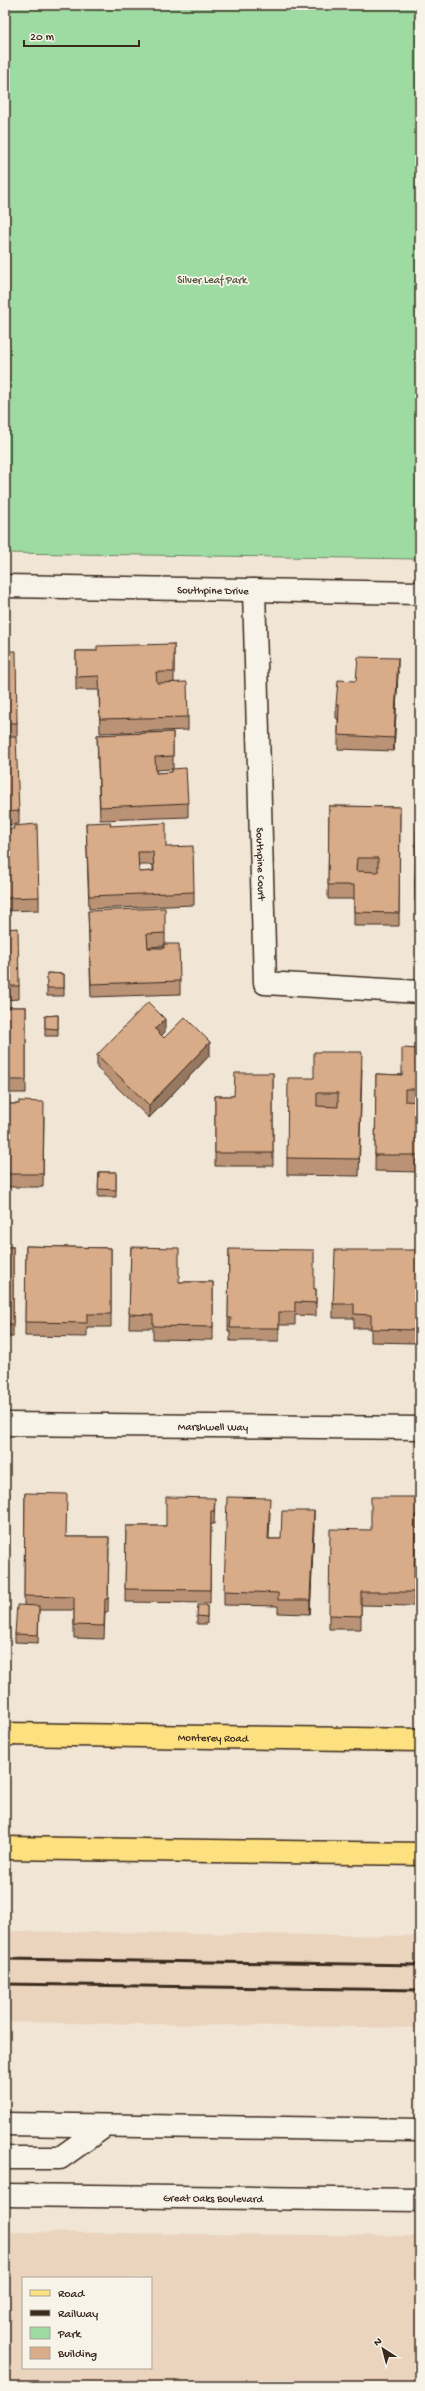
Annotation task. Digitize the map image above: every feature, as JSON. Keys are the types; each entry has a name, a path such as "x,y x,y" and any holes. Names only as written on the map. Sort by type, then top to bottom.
{"main road":[{"name":"Monterey Road","path":"5,1734 420,1740"},
{"path":"5,1848 420,1854"}],"street":[{"name":"Southpine Drive","path":"5,586 420,593"},
{"name":"Southpine Court","path":"254,590 265,983 420,992"},
{"name":"Marshwell Way","path":"5,1424 420,1428"},
{"path":"5,2124 420,2130"},
{"path":"5,2158 60,2158 106,2126"},
{"name":"Great Oaks Boulevard","path":"5,2195 420,2200"}],"shaded area":[{"path":"5,1931 420,1936 420,2028 5,2022"},
{"path":"5,2232 420,2236 420,2386 5,2386"}],"green space":[{"name":"Silver Leaf Park","path":"5,5 420,5 420,559 5,553"}],"building":[{"path":"174,644 174,672 156,672 157,683 187,682 188,717 100,719 99,676 76,677 76,651 97,651 97,646"},
{"path":"5,651 16,651 17,723 5,723"},
{"path":"358,657 398,658 394,738 338,735 339,705 336,705 338,680 356,681"},
{"path":"173,732 173,756 155,757 156,773 172,772 172,769 186,768 188,803 100,807 97,735"},
{"path":"16,737 19,811 5,812 5,738"},
{"path":"417,804 420,804 420,884 415,884"},
{"path":"329,806 400,807 399,913 354,912 354,885 328,885","holes":["357,858 378,858 378,872 356,871"]},
{"path":"111,822 110,826 166,823 166,847 193,846 194,892 89,896 86,823","holes":["138,852 153,852 154,871 139,872"]},
{"path":"37,824 39,897 5,898 5,829 14,829 13,826"},
{"path":"165,908 165,933 147,934 148,948 164,948 164,944 179,944 180,981 91,984 88,911"},
{"path":"18,928 19,986 5,986 5,929"},
{"path":"47,973 64,974 64,988 47,988"},
{"path":"148,1002 165,1019 155,1029 164,1038 185,1017 210,1042 149,1105 97,1055"},
{"path":"5,1007 26,1007 26,1080 5,1080"},
{"path":"58,1015 58,1029 45,1028 45,1016"},
{"path":"402,1048 420,1049 420,1089 405,1089 405,1101 420,1102 420,1155 375,1155 376,1074 402,1075"},
{"path":"314,1052 362,1052 359,1159 287,1158 288,1078 314,1078","holes":["317,1093 338,1093 338,1107 317,1106"]},
{"path":"235,1073 273,1073 273,1153 215,1153 215,1096 234,1096"},
{"path":"19,1101 44,1102 43,1174 5,1174 5,1104 19,1104"},
{"path":"99,1172 116,1172 116,1190 98,1189"},
{"path":"26,1246 111,1248 111,1314 87,1314 87,1323 25,1322"},
{"path":"5,1247 13,1247 13,1324 5,1324"},
{"path":"131,1247 179,1248 179,1282 213,1282 213,1327 153,1326 153,1315 129,1314"},
{"path":"229,1249 314,1250 314,1289 316,1289 316,1303 295,1302 295,1312 279,1312 279,1328 230,1328 231,1318 228,1318"},
{"path":"335,1250 419,1250 420,1320 416,1320 416,1330 371,1329 371,1315 354,1314 354,1304 333,1304"},
{"path":"25,1493 67,1494 66,1537 109,1537 108,1599 105,1599 104,1626 74,1625 74,1597 24,1596"},
{"path":"5,1494 9,1494 8,1587 5,1586"},
{"path":"166,1497 215,1498 214,1511 211,1511 210,1590 125,1589 126,1526 166,1526"},
{"path":"227,1497 270,1498 268,1539 281,1539 282,1511 314,1511 310,1600 278,1600 278,1593 224,1591"},
{"path":"371,1497 418,1497 418,1515 415,1515 414,1592 361,1592 361,1616 329,1615 330,1529 371,1530"},
{"path":"17,1605 39,1606 38,1635 15,1634"},
{"path":"198,1605 207,1605 207,1617 197,1616"}],"railway":[{"path":"5,1959 420,1965"},
{"path":"5,1984 420,1990"}]}
